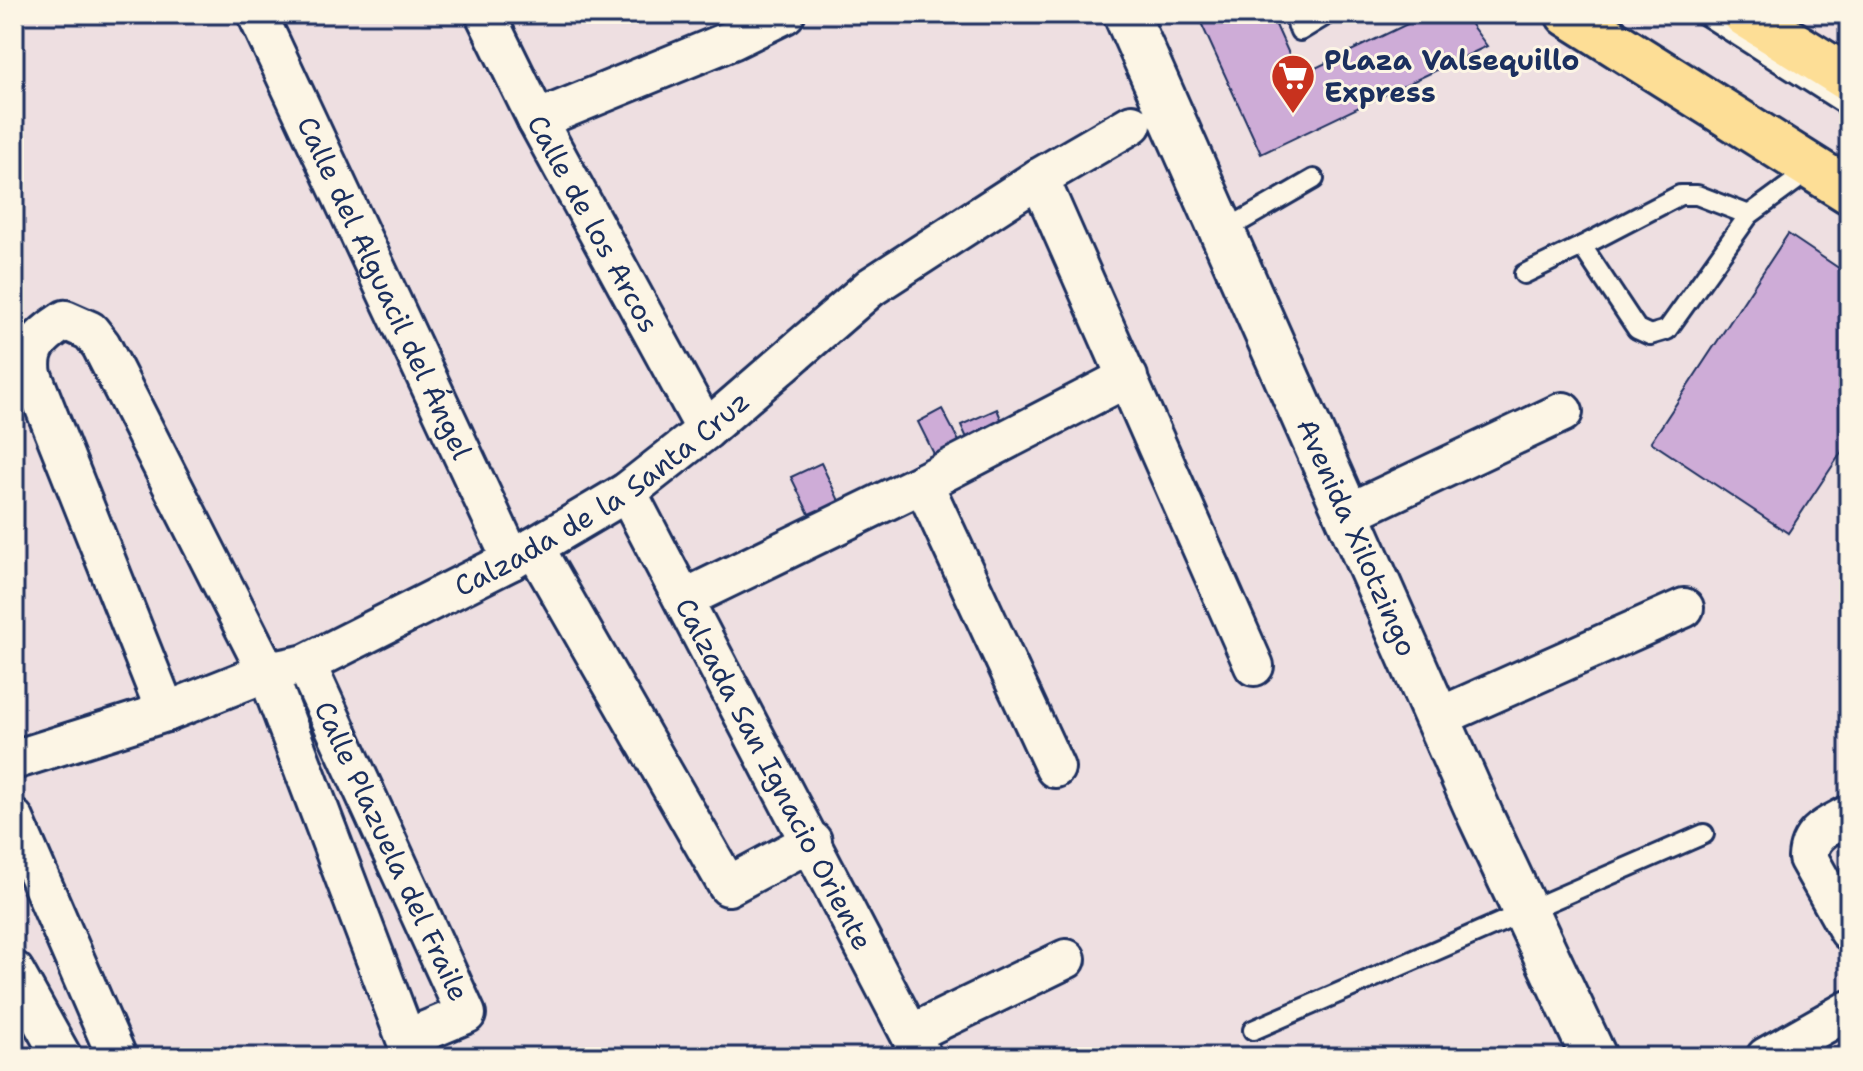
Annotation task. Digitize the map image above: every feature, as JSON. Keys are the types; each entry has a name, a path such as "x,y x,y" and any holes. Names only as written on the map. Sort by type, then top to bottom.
{"main road":[{"path":"1568,14 1831,170 1849,191"},
{"path":"1745,14 1849,79"}],"street":[{"name":"Calle del Alguacil del Ángel","path":"257,14 523,553 728,886 812,841"},
{"name":"Calle de los Arcos","path":"485,14 537,120 706,430"},
{"name":"Avenida Xilotzingo","path":"1126,14 1437,718 1594,1057"},
{"path":"537,120 727,27 779,15"},
{"name":"Calzada de la Santa Cruz","path":"14,760 166,712 267,672 306,664 523,553 627,492 706,430 871,287 1039,178 1132,124"},
{"path":"1039,178 1254,666"},
{"path":"166,712 32,375 30,361 41,335 65,320 90,331 101,345 267,672"},
{"path":"686,598 923,483 1128,377"},
{"path":"1347,514 1563,412"},
{"path":"923,483 1055,768"},
{"name":"Calzada San Ignacio Oriente","path":"627,492 686,598 916,1046"},
{"path":"1437,718 1684,608"},
{"name":"Calle Plazuela del Fraile","path":"267,672 406,1039 466,1014 306,664"},
{"path":"1849,815 1817,833 1809,844 1808,858 1849,931"},
{"path":"14,819 117,1057"},
{"path":"916,1046 1066,959"},
{"path":"14,971 62,1057"},
{"path":"1766,1057 1849,1010"}],"lane":[{"path":"1293,14 1300,31 1328,14"},
{"path":"1582,246 1637,329 1650,335 1667,330 1749,215 1831,170 1601,14"},
{"path":"1703,14 1849,107"},
{"path":"1222,232 1314,179"},
{"path":"1524,274 1680,195 1697,195 1749,215"},
{"path":"1253,1030 1704,834"}],"building":[{"name":"PLaza Valsequillo Express","path":"1197,14 1271,14 1299,76 1428,14 1463,14 1487,46 1261,154"},
{"path":"1788,234 1849,275 1849,441 1788,533 1651,442"},
{"path":"942,409 962,447 937,460 918,422"},
{"path":"997,409 1006,431 971,447 961,425"},
{"path":"821,463 842,507 825,516 818,510 809,514 791,477"}],"place":[{"name":"PLaza Valsequillo Express","path":"1293,115"}]}
